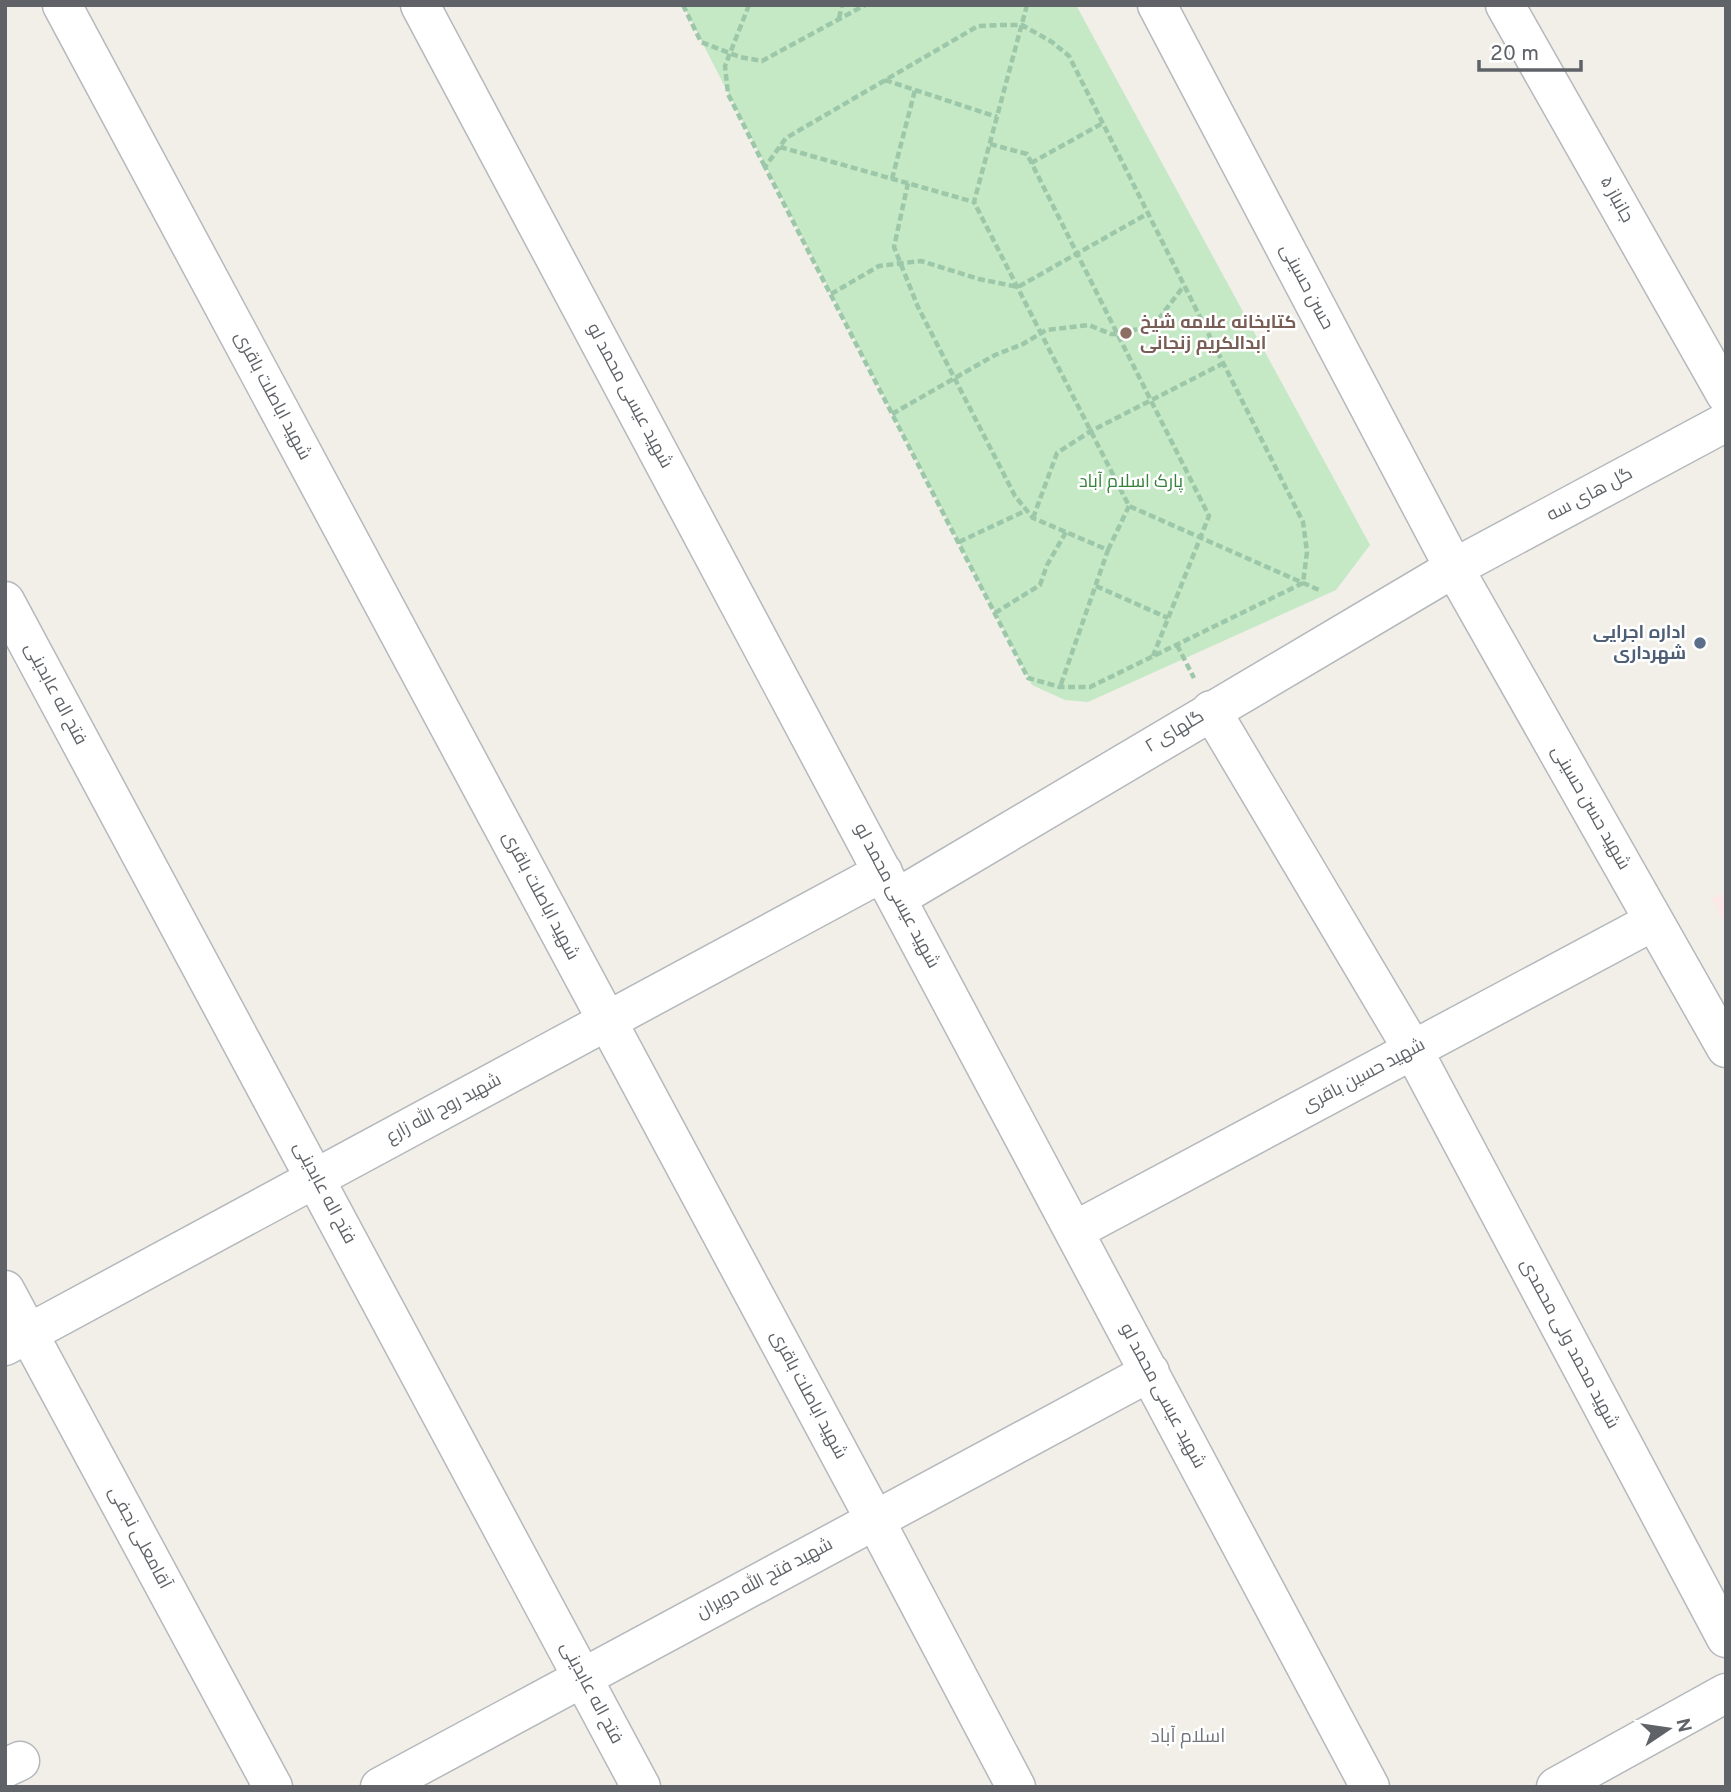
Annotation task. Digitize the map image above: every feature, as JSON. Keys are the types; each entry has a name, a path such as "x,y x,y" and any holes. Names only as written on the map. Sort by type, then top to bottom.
{"street":[{"name":"شهید اباصلت باقری","path":"62,5 1016,1787"},
{"name":"شهید عیسی محمد لو","path":"421,5 1370,1787"},
{"name":"حسن حسینی","path":"1157,5 1454,568"},
{"name":"جانباز ۵","path":"1505,5 1726,395"},
{"name":"گل های سه","path":"1454,568 1726,422"},
{"name":"گلهای ۲","path":"890,885 1211,710 1454,568"},
{"name":"شهید حسن حسینی","path":"1454,568 1726,1048"},
{"name":"فتح اله عابدینی","path":"5,601 641,1787"},
{"name":"شهید محمد ولی محمدی","path":"1211,710 1413,1050 1726,1638"},
{"name":"شهید روح الله زارع","path":"17,1339 607,1021 890,885"},
{"name":"شهید حسین باقری","path":"1074,1231 1654,920"},
{"name":"آقامعلی نجفی","path":"5,1290 17,1339 273,1787"},
{"name":"شهید فتح الله دویران","path":"380,1787 1150,1372"},
{"path":"1556,1787 1726,1693"}],"path":[{"path":"682,5 701,42 762,61 865,5"},
{"path":"749,5 725,66 728,94 1028,678 1060,687 1090,687 1303,583"},
{"path":"838,19 842,5"},
{"path":"1027,5 974,202 1129,506 1319,590"},
{"path":"765,167 786,138 978,26 1022,25 1052,42 1069,56 1303,522 1307,552 1303,583"},
{"path":"885,80 997,117"},
{"path":"892,178 915,90"},
{"path":"1031,163 1103,123"},
{"path":"990,144 1027,154 1209,516 1152,657"},
{"path":"780,147 974,202"},
{"path":"908,183 894,247 918,307 1015,496 1033,518 1108,550"},
{"path":"831,294 878,266 921,261 979,279 1018,287 1147,214"},
{"path":"892,414 995,355 1023,344 1046,330 1089,325 1117,334 1154,325 1183,287"},
{"path":"1033,518 1057,453 1091,431 1222,364"},
{"path":"1060,687 1108,550 1129,506"},
{"path":"959,542 1027,510"},
{"path":"995,613 1040,585 1047,565 1066,532"},
{"path":"1096,586 1168,618"}],"shaded area":[{"path":"1726,892 1726,925 1712,899"}],"green space":[{"name":"پارک اسلام آباد","path":"683,5 1076,5 1370,545 1336,590 1088,702 1065,700 1032,685"}],"place":[{"name":"کتابخانه علامه شیخ ابدالکریم زنجانی","path":"1126,333"},
{"name":"اداره اجرایی شهرداری","path":"1700,643"}],"district":[{"name":"اسلام آباد","path":"1188,1737"}]}
